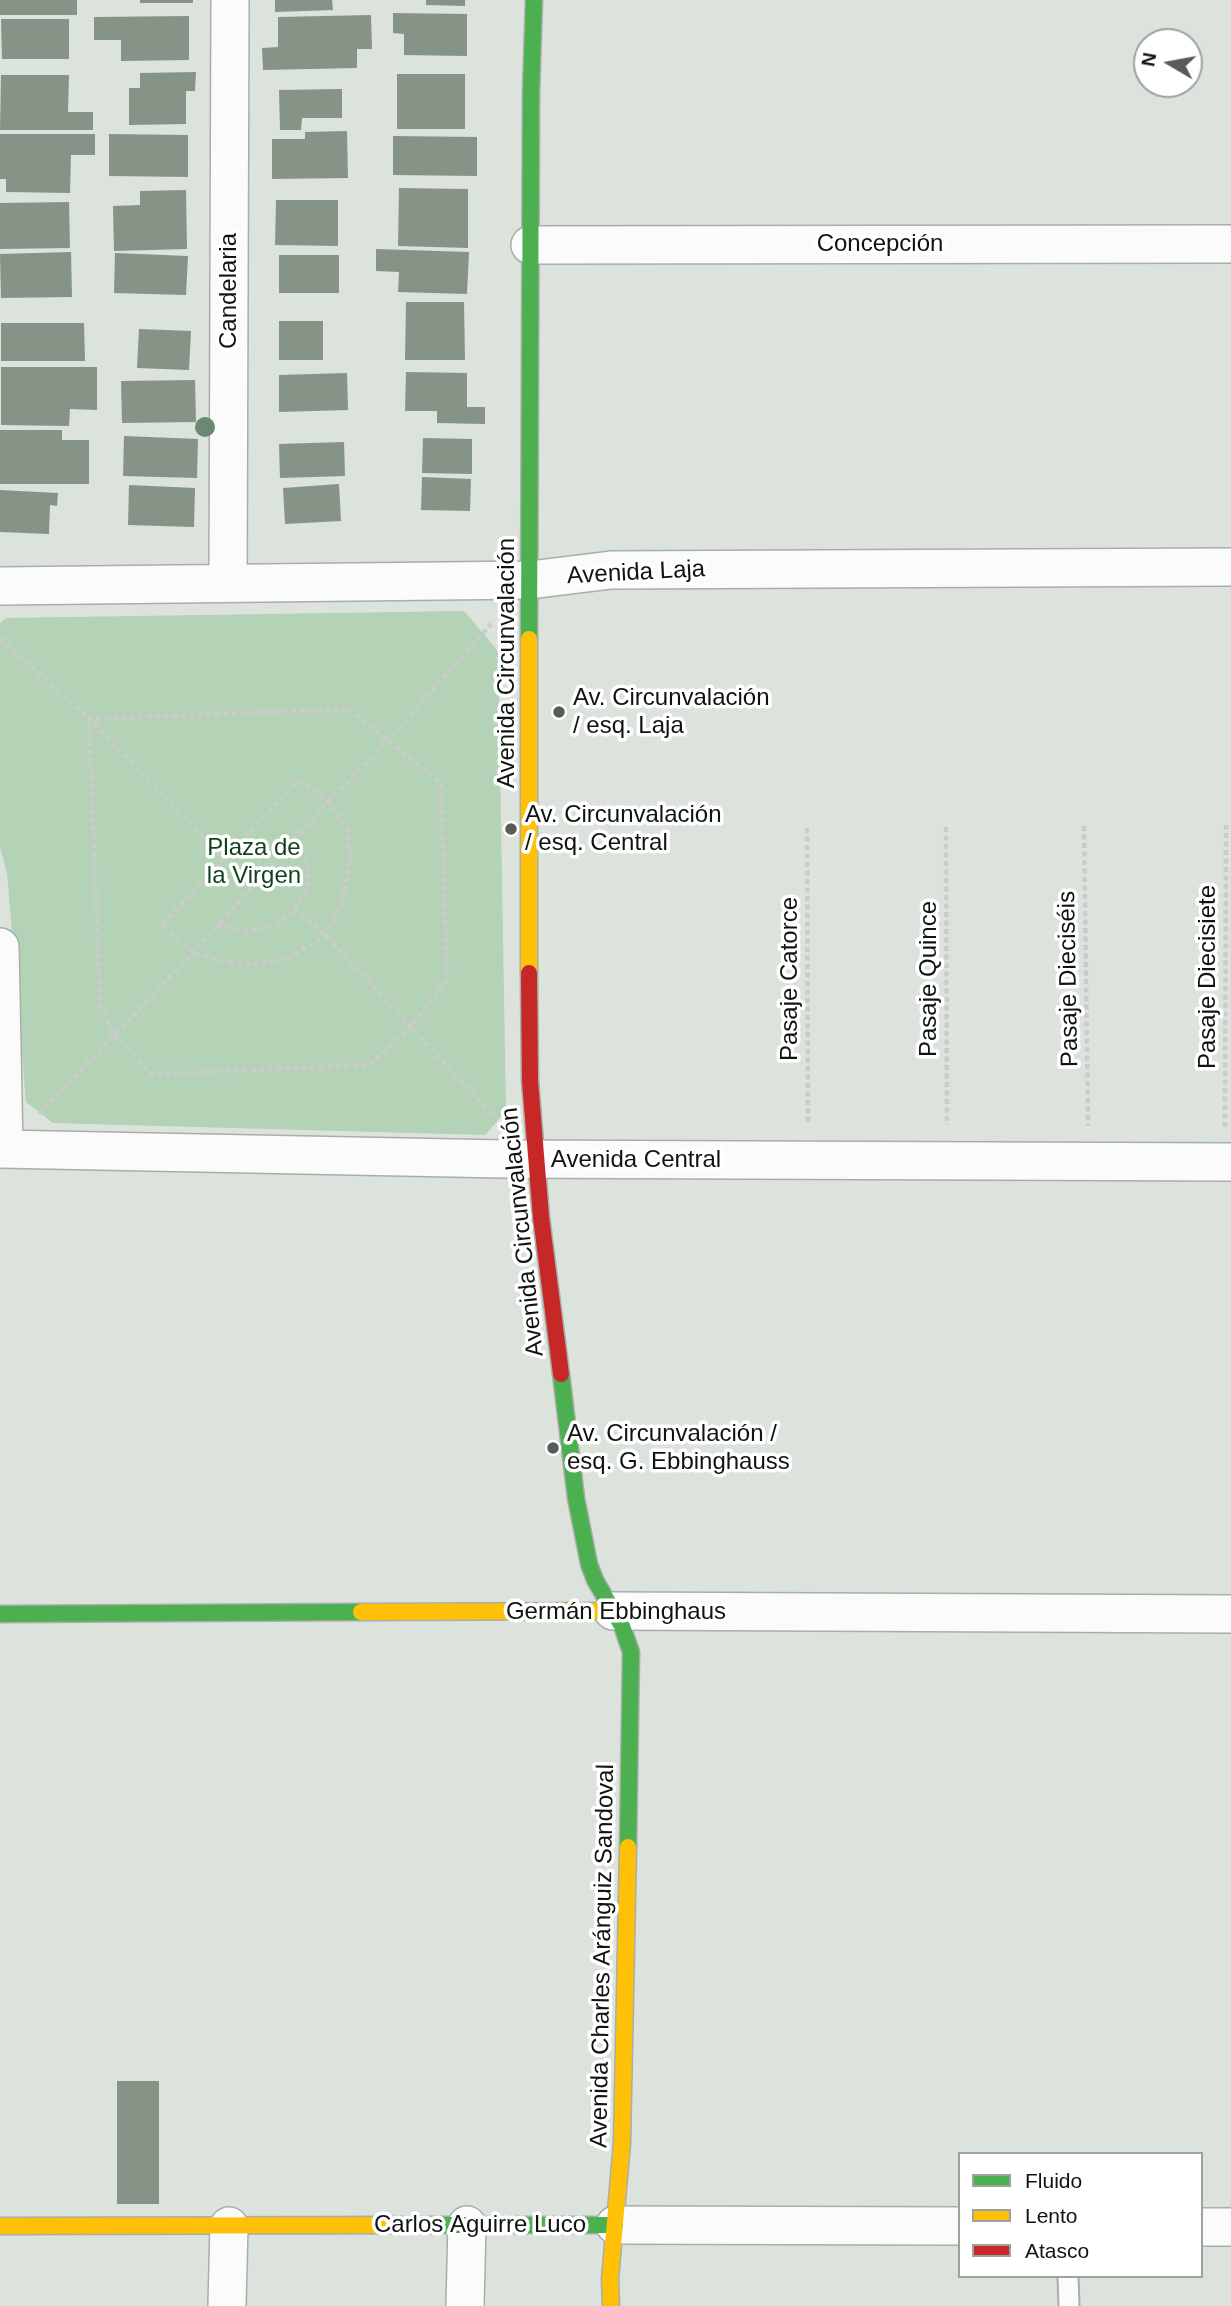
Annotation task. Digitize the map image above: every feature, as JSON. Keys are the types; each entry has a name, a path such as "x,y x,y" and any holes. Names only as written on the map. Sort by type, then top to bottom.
{"street":[{"name":"Candelaria","path":"228,582 230,0"},
{"name":"Avenida Circunvalación","path":"534,0 530,245 529,1001 535,1159 576,1498 595,1580 614,1611"},
{"name":"Concepción","path":"530,245 1231,244"},
{"name":"Avenida Laja","path":"0,586 530,580 611,569 1231,567"},
{"path":"0,947 2,1149"},
{"name":"Avenida Central","path":"2,1149 535,1159 1228,1146"},
{"name":"Germán Ebbinghaus","path":"0,1614 614,1611 1231,1614"},
{"name":"Avenida Charles Aránguiz Sandoval","path":"611,2306 610,2279 622,2143 632,1667 627,1638 614,1611"},
{"path":"465,2306 467,2225"},
{"path":"227,2306 229,2226"},
{"name":"Carlos Aguirre Luco","path":"0,2227 958,2226"},
{"path":"1203,2227 1231,2227"}],"lane":[{"path":"1068,2278 1069,2306"}],"path":[{"path":"2,1149 193,953 328,802 389,740 530,580"},
{"path":"0,638 89,719 224,858"},
{"path":"349,709 441,783 447,979 411,1027 369,1065 152,1074 115,1035 100,1006 89,719 349,709"},
{"path":"299,780 328,802 348,828 350,862 342,903 325,935 289,958 243,966 193,953 162,924 299,780"},
{"name":"Pasaje Diecisiete","path":"1226,825 1228,1146"},
{"name":"Pasaje Dieciséis","path":"1084,826 1088,1132"},
{"name":"Pasaje Quince","path":"946,827 947,1131"},
{"name":"Pasaje Catorce","path":"807,828 808,1131"},
{"path":"218,925 246,932 277,926 295,908 308,886 307,860 294,840"},
{"path":"295,908 325,935 497,1119"}],"green space":[{"name":"Plaza de la Virgen","path":"464,611 498,651 506,1111 485,1135 53,1123 26,1102 7,873 0,847 0,623 6,618"}],"building":[{"path":"0,0 77,0 77,15 0,15"},
{"path":"140,0 193,0 193,3 140,3"},
{"path":"275,0 332,0 333,10 275,12"},
{"path":"426,0 465,0 465,6 426,5"},
{"path":"393,13 467,14 467,56 404,55 404,34 393,33"},
{"path":"371,15 372,49 357,49 357,68 263,70 262,48 278,47 278,17"},
{"path":"189,16 189,60 121,61 121,40 94,40 94,17"},
{"path":"1,19 69,19 69,59 2,59"},
{"path":"196,72 195,91 186,91 186,124 129,125 129,88 140,88 140,73"},
{"path":"397,74 465,74 465,129 397,129"},
{"path":"1,75 69,75 68,112 93,112 93,130 0,130"},
{"path":"342,89 342,118 302,118 301,130 280,130 279,90"},
{"path":"347,131 348,178 272,179 272,139 305,139 305,132"},
{"path":"0,134 95,134 95,155 71,155 70,193 6,192 6,179 0,179"},
{"path":"109,134 188,135 188,177 109,176"},
{"path":"393,136 477,137 477,176 393,175"},
{"path":"399,188 468,189 468,248 398,246"},
{"path":"186,190 187,249 114,251 113,206 140,205 140,191"},
{"path":"276,200 338,200 338,246 275,245"},
{"path":"69,202 70,248 0,249 0,203"},
{"path":"376,249 469,252 467,294 398,292 399,272 376,271"},
{"path":"71,252 72,297 1,298 0,254"},
{"path":"115,253 188,256 186,295 114,293"},
{"path":"279,255 339,255 339,293 279,293"},
{"path":"406,302 464,302 465,360 405,360"},
{"path":"279,321 323,321 323,360 279,360"},
{"path":"1,323 84,323 85,361 1,361"},
{"path":"139,329 191,331 189,370 137,368"},
{"path":"1,367 97,367 97,410 70,409 69,426 1,425"},
{"path":"406,372 467,373 467,407 485,407 485,424 437,423 437,411 405,411"},
{"path":"347,373 348,410 279,412 279,375"},
{"path":"195,380 196,422 122,423 121,381"},
{"path":"0,430 62,430 62,440 89,440 89,484 0,484"},
{"path":"124,436 198,439 197,478 123,476"},
{"path":"423,438 472,439 472,474 422,473"},
{"path":"344,442 345,476 280,478 279,444"},
{"path":"422,477 471,479 470,511 421,510"},
{"path":"339,484 341,521 285,524 283,488"},
{"path":"129,485 195,488 194,527 128,525"},
{"path":"0,490 58,493 57,506 50,505 49,534 0,532"},
{"path":"117,2081 159,2081 159,2204 117,2204"}],"traffic: fast":[{"path":"529,639 531,93 534,0"},
{"path":"561,1374 576,1498 589,1564 595,1580 622,1626 631,1652 628,1847"},
{"path":"0,1614 361,1612"},
{"path":"409,2225 615,2225"}],"traffic: slow":[{"path":"529,639 529,973"},
{"path":"361,1612 613,1611"},
{"path":"611,2306 610,2279 622,2143 628,1847"},
{"path":"0,2226 409,2225"}],"traffic: jam":[{"path":"529,973 530,1081 541,1217 561,1374"}],"place":[{"name":"Av. Circunvalación / esq. Laja","path":"559,712"},
{"name":"Av. Circunvalación / esq. Central","path":"511,829"},
{"name":"Av. Circunvalación / esq. G. Ebbinghauss","path":"553,1448"}]}
